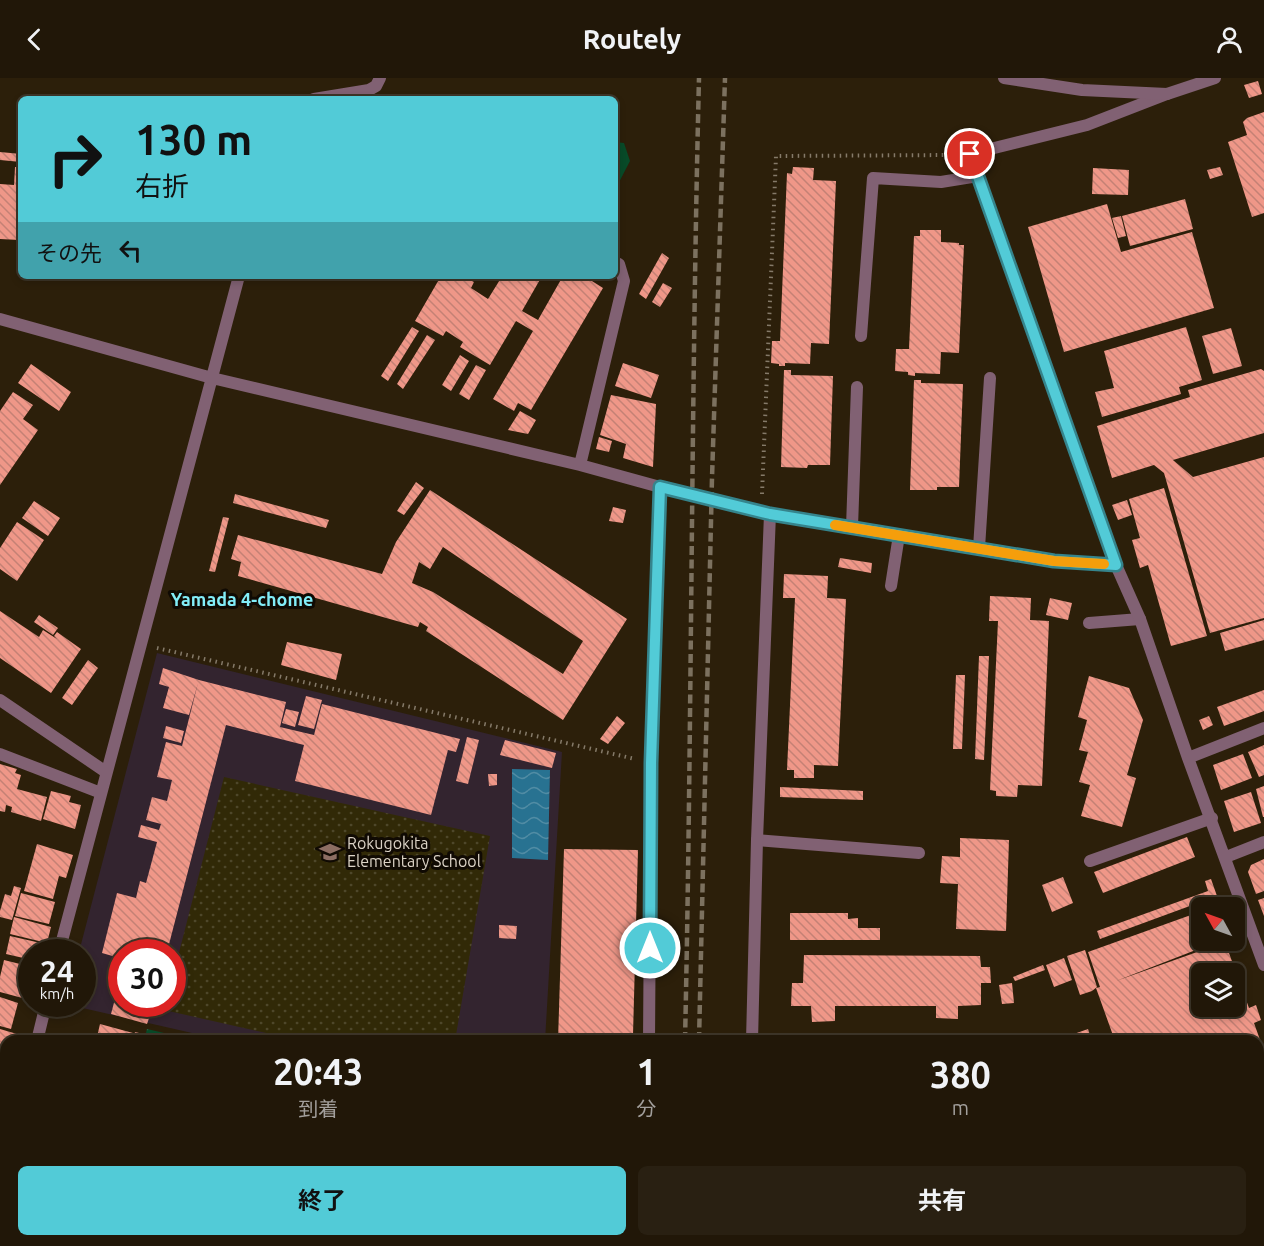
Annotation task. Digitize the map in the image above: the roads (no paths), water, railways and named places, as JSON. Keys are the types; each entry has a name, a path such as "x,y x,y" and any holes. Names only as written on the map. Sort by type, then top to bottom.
{"street":[{"path":"332,96 369,90 376,86 380,78"},
{"path":"1004,78 1082,90 1167,94"},
{"path":"1215,78 1087,124 970,154 1116,565 1140,619 1188,758 1263,959"},
{"path":"861,336 873,178 941,182 978,176"},
{"path":"580,465 624,281 618,264"},
{"path":"63,939 238,279"},
{"path":"0,319 212,378 580,465 770,514 1054,561 1116,565"},
{"path":"979,548 990,378"},
{"path":"852,527 857,387"},
{"path":"649,1035 651,763 660,487"},
{"path":"752,1035 770,514"},
{"path":"891,586 899,535"},
{"path":"1089,623 1140,619"},
{"path":"0,700 106,772"},
{"path":"1188,758 1264,729"},
{"path":"0,754 101,793"},
{"path":"1090,861 1212,818"},
{"path":"758,840 919,853"},
{"path":"1226,857 1264,842"},
{"path":"38,1035 43,1017"}],"water":[{"path":"512,769 550,770 548,860 512,858"}],"railway":[{"path":"685,1035 699,78"},
{"path":"699,1035 712,478 725,78"}],"place":[{"name":"Rokugokita Elementary School","path":"330,852"}],"district":[{"name":"Yamada 4-chome","path":"242,599"}]}
